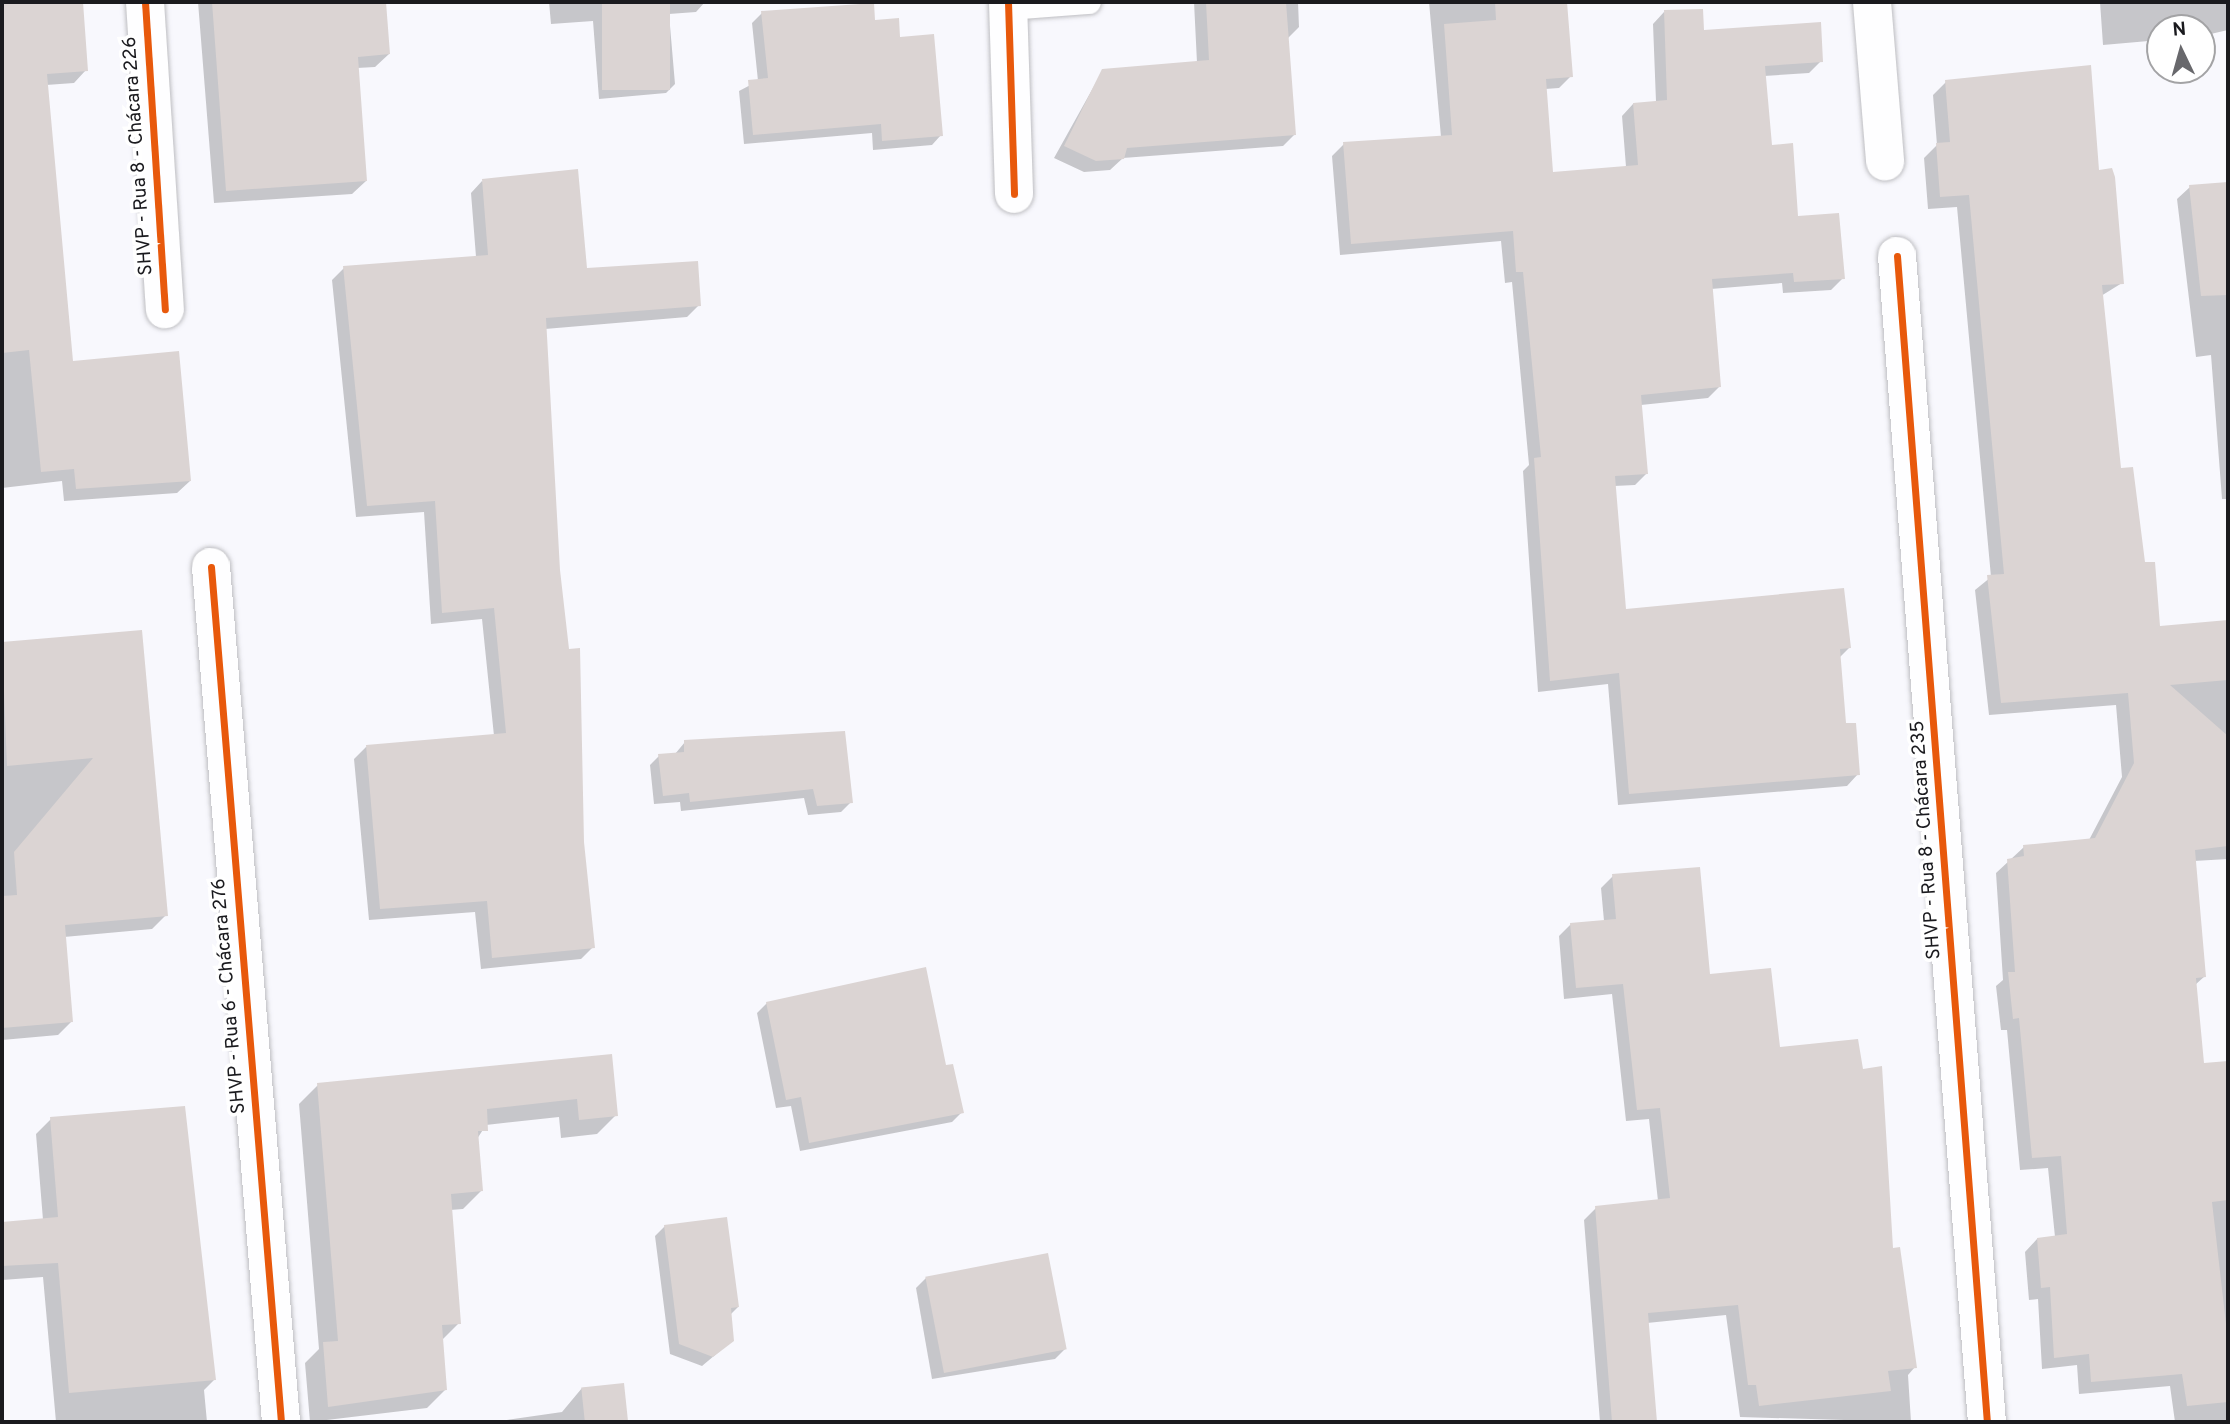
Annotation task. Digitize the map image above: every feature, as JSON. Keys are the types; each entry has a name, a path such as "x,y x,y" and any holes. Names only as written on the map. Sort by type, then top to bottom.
{"street":[{"name":"SHVP - Rua 8 - Chácara 226","path":"145,2 165,309"},
{"path":"1872,2 1885,161"},
{"path":"1008,5 1014,194"},
{"name":"SHVP - Rua 8 - Chácara 235","path":"1898,256 1987,1422"},
{"name":"SHVP - Rua 6 - Chácara 276","path":"211,567 281,1422"}],"lane":[{"path":"1008,5 1089,2"}],"building":[{"path":"2,2 83,2 88,71 47,74 73,361 179,351 191,481 76,489 74,469 41,472 29,350 2,353"},
{"path":"212,2 386,2 390,54 358,57 367,181 226,191"},
{"path":"602,2 670,2 670,90 602,90"},
{"path":"1206,2 1286,2 1296,135 1127,148 1124,159 1096,161 1064,146 1102,69 1209,60"},
{"path":"1495,2 1567,2 1573,77 1546,79 1553,172 1638,165 1633,103 1667,100 1664,10 1703,9 1704,30 1821,22 1823,62 1765,66 1772,145 1793,143 1798,216 1839,213 1845,279 1794,282 1793,273 1712,279 1721,387 1641,395 1648,474 1615,476 1626,609 1844,588 1851,648 1840,649 1846,723 1856,723 1860,775 1629,794 1619,673 1550,681 1534,458 1541,457 1523,272 1516,272 1513,231 1351,244 1343,142 1452,135 1444,24 1496,20"},
{"path":"874,3 875,20 899,18 900,37 934,34 943,136 882,141 881,124 753,135 748,80 768,78 761,11"},
{"path":"2091,65 2099,170 2112,168 2115,177 2124,284 2102,285 2121,468 2133,467 2145,562 2155,562 2160,626 2228,620 2228,680 2170,685 2228,736 2228,846 2195,850 2206,977 2196,978 2204,1063 2228,1061 2228,1200 2212,1202 2228,1341 2228,1402 2187,1406 2182,1374 2091,1382 2089,1354 2054,1358 2050,1287 2041,1288 2037,1238 2067,1234 2061,1156 2032,1158 2019,1018 2013,1019 2008,972 2015,972 2007,859 2024,856 2023,845 2095,838 2134,763 2128,693 2001,703 1987,575 2004,574 1969,195 1940,197 1936,143 1950,142 1945,80"},
{"path":"578,169 587,268 698,261 701,306 546,318 560,570 569,649 580,648 584,842 595,948 492,958 487,901 380,909 366,745 506,733 494,608 442,613 435,501 367,506 343,266 488,255 482,179"},
{"path":"2228,182 2228,295 2201,296 2189,185"},
{"path":"142,630 168,916 65,925 73,1022 2,1028 2,896 17,895 14,852 93,758 7,766 2,642"},
{"path":"845,731 853,803 817,806 813,789 690,802 689,793 663,796 658,754 684,752 684,740"},
{"path":"1700,867 1710,974 1771,968 1780,1047 1858,1039 1863,1069 1882,1066 1893,1248 1900,1247 1917,1368 1888,1371 1891,1391 1759,1406 1756,1385 1748,1385 1738,1305 1648,1313 1657,1422 1612,1422 1595,1206 1670,1198 1660,1108 1637,1110 1623,984 1576,988 1570,923 1616,919 1612,874"},
{"path":"926,967 946,1065 953,1064 964,1113 809,1143 801,1097 786,1100 766,1002"},
{"path":"612,1054 618,1116 579,1120 577,1099 487,1109 488,1131 478,1131 483,1191 451,1194 461,1324 442,1325 447,1390 328,1407 323,1342 338,1341 317,1083"},
{"path":"185,1106 216,1380 69,1393 58,1263 2,1266 2,1222 58,1217 50,1117"},
{"path":"727,1217 739,1307 731,1308 734,1341 713,1357 679,1344 664,1225"},
{"path":"1048,1253 1067,1349 944,1373 925,1277"},
{"path":"624,1383 628,1422 585,1422 581,1387"}],"cycle path":[{"path":"145,2 165,309"},
{"path":"1008,2 1014,194"},
{"path":"1897,256 1987,1422"},
{"path":"211,567 281,1422"}]}
